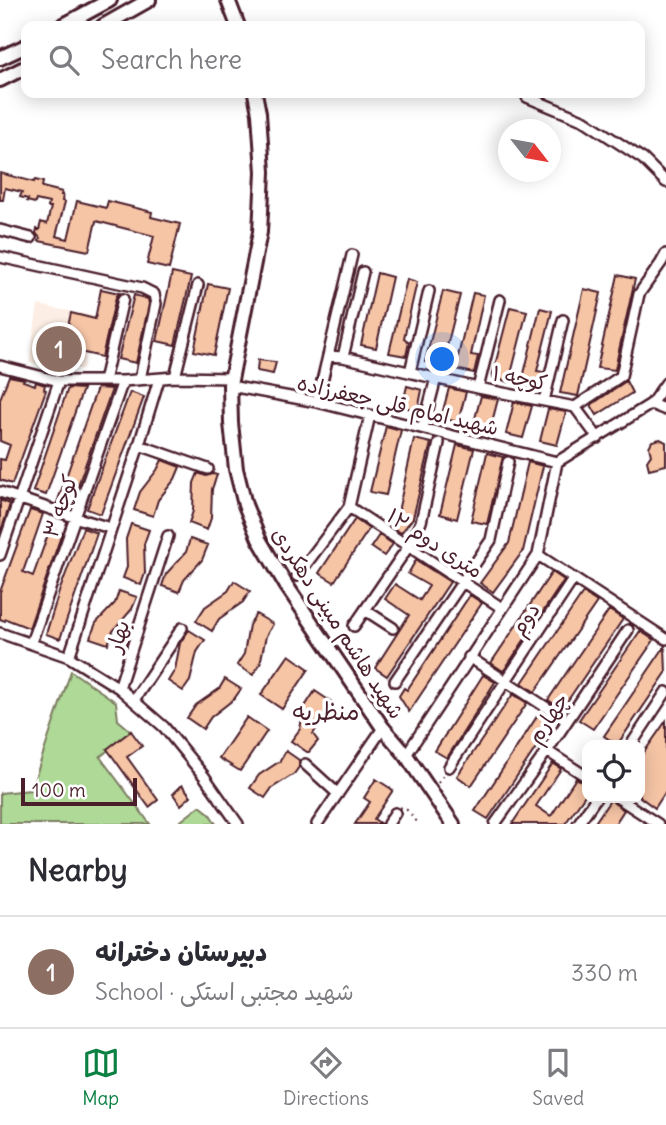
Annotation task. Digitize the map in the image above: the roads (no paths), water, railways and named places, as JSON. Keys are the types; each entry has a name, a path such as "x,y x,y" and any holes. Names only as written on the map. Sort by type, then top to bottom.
{"main road":[{"path":"71,21 110,0"},
{"path":"112,21 149,0"},
{"path":"228,0 236,21"},
{"path":"0,58 21,48"},
{"path":"0,80 21,70"},
{"name":"شهید هاشم مبینی دهکردی","path":"256,98 263,172 260,232 230,382 236,469 245,505 259,539 286,585 383,728 406,755 453,824"}],"street":[{"path":"529,98 585,121 643,159 666,182"},
{"path":"0,230 31,238"},
{"path":"598,438 575,407 621,376 639,294 666,254"},
{"path":"317,402 352,255"},
{"path":"0,257 142,288 154,294 156,304 140,379"},
{"path":"343,357 363,271"},
{"path":"175,377 198,285"},
{"path":"410,372 429,291"},
{"path":"104,380 123,299"},
{"path":"478,388 500,300"},
{"path":"544,401 563,320"},
{"name":"کوچه ۱","path":"328,356 575,407"},
{"name":"شهید امام قلی جعفرزاده","path":"1,369 60,381 123,381 175,377 230,382 557,462"},
{"path":"423,428 436,378"},
{"path":"69,657 159,379"},
{"path":"0,555 60,381"},
{"name":"کوچه ۳","path":"31,643 123,381"},
{"path":"406,755 538,555 557,462 651,404 666,383"},
{"path":"651,404 666,410"},
{"path":"297,576 349,508 370,415"},
{"path":"354,626 408,547 421,522 439,443"},
{"path":"139,445 208,469"},
{"path":"395,681 491,540 508,462"},
{"path":"0,492 110,528"},
{"name":"۱۲ متری دوم","path":"349,508 502,608"},
{"name":"بهار","path":"120,688 168,536"},
{"path":"538,555 666,639"},
{"name":"دوم","path":"450,767 574,578"},
{"path":"365,610 393,628"},
{"path":"134,701 183,628"},
{"name":"چهارم","path":"495,824 628,630"},
{"path":"0,633 69,657 120,688 164,727 238,824"},
{"path":"469,657 567,721"},
{"path":"634,740 666,692"},
{"path":"317,824 383,728"},
{"path":"547,751 582,774"},
{"path":"305,764 338,794"},
{"path":"578,824 593,803"},
{"path":"626,803 659,824 666,815"},
{"path":"387,824 395,813"}],"place":[{"name":"دبیرستان دخترانه","path":"59,349"}],"district":[{"name":"منظریه","path":"326,711"}]}
